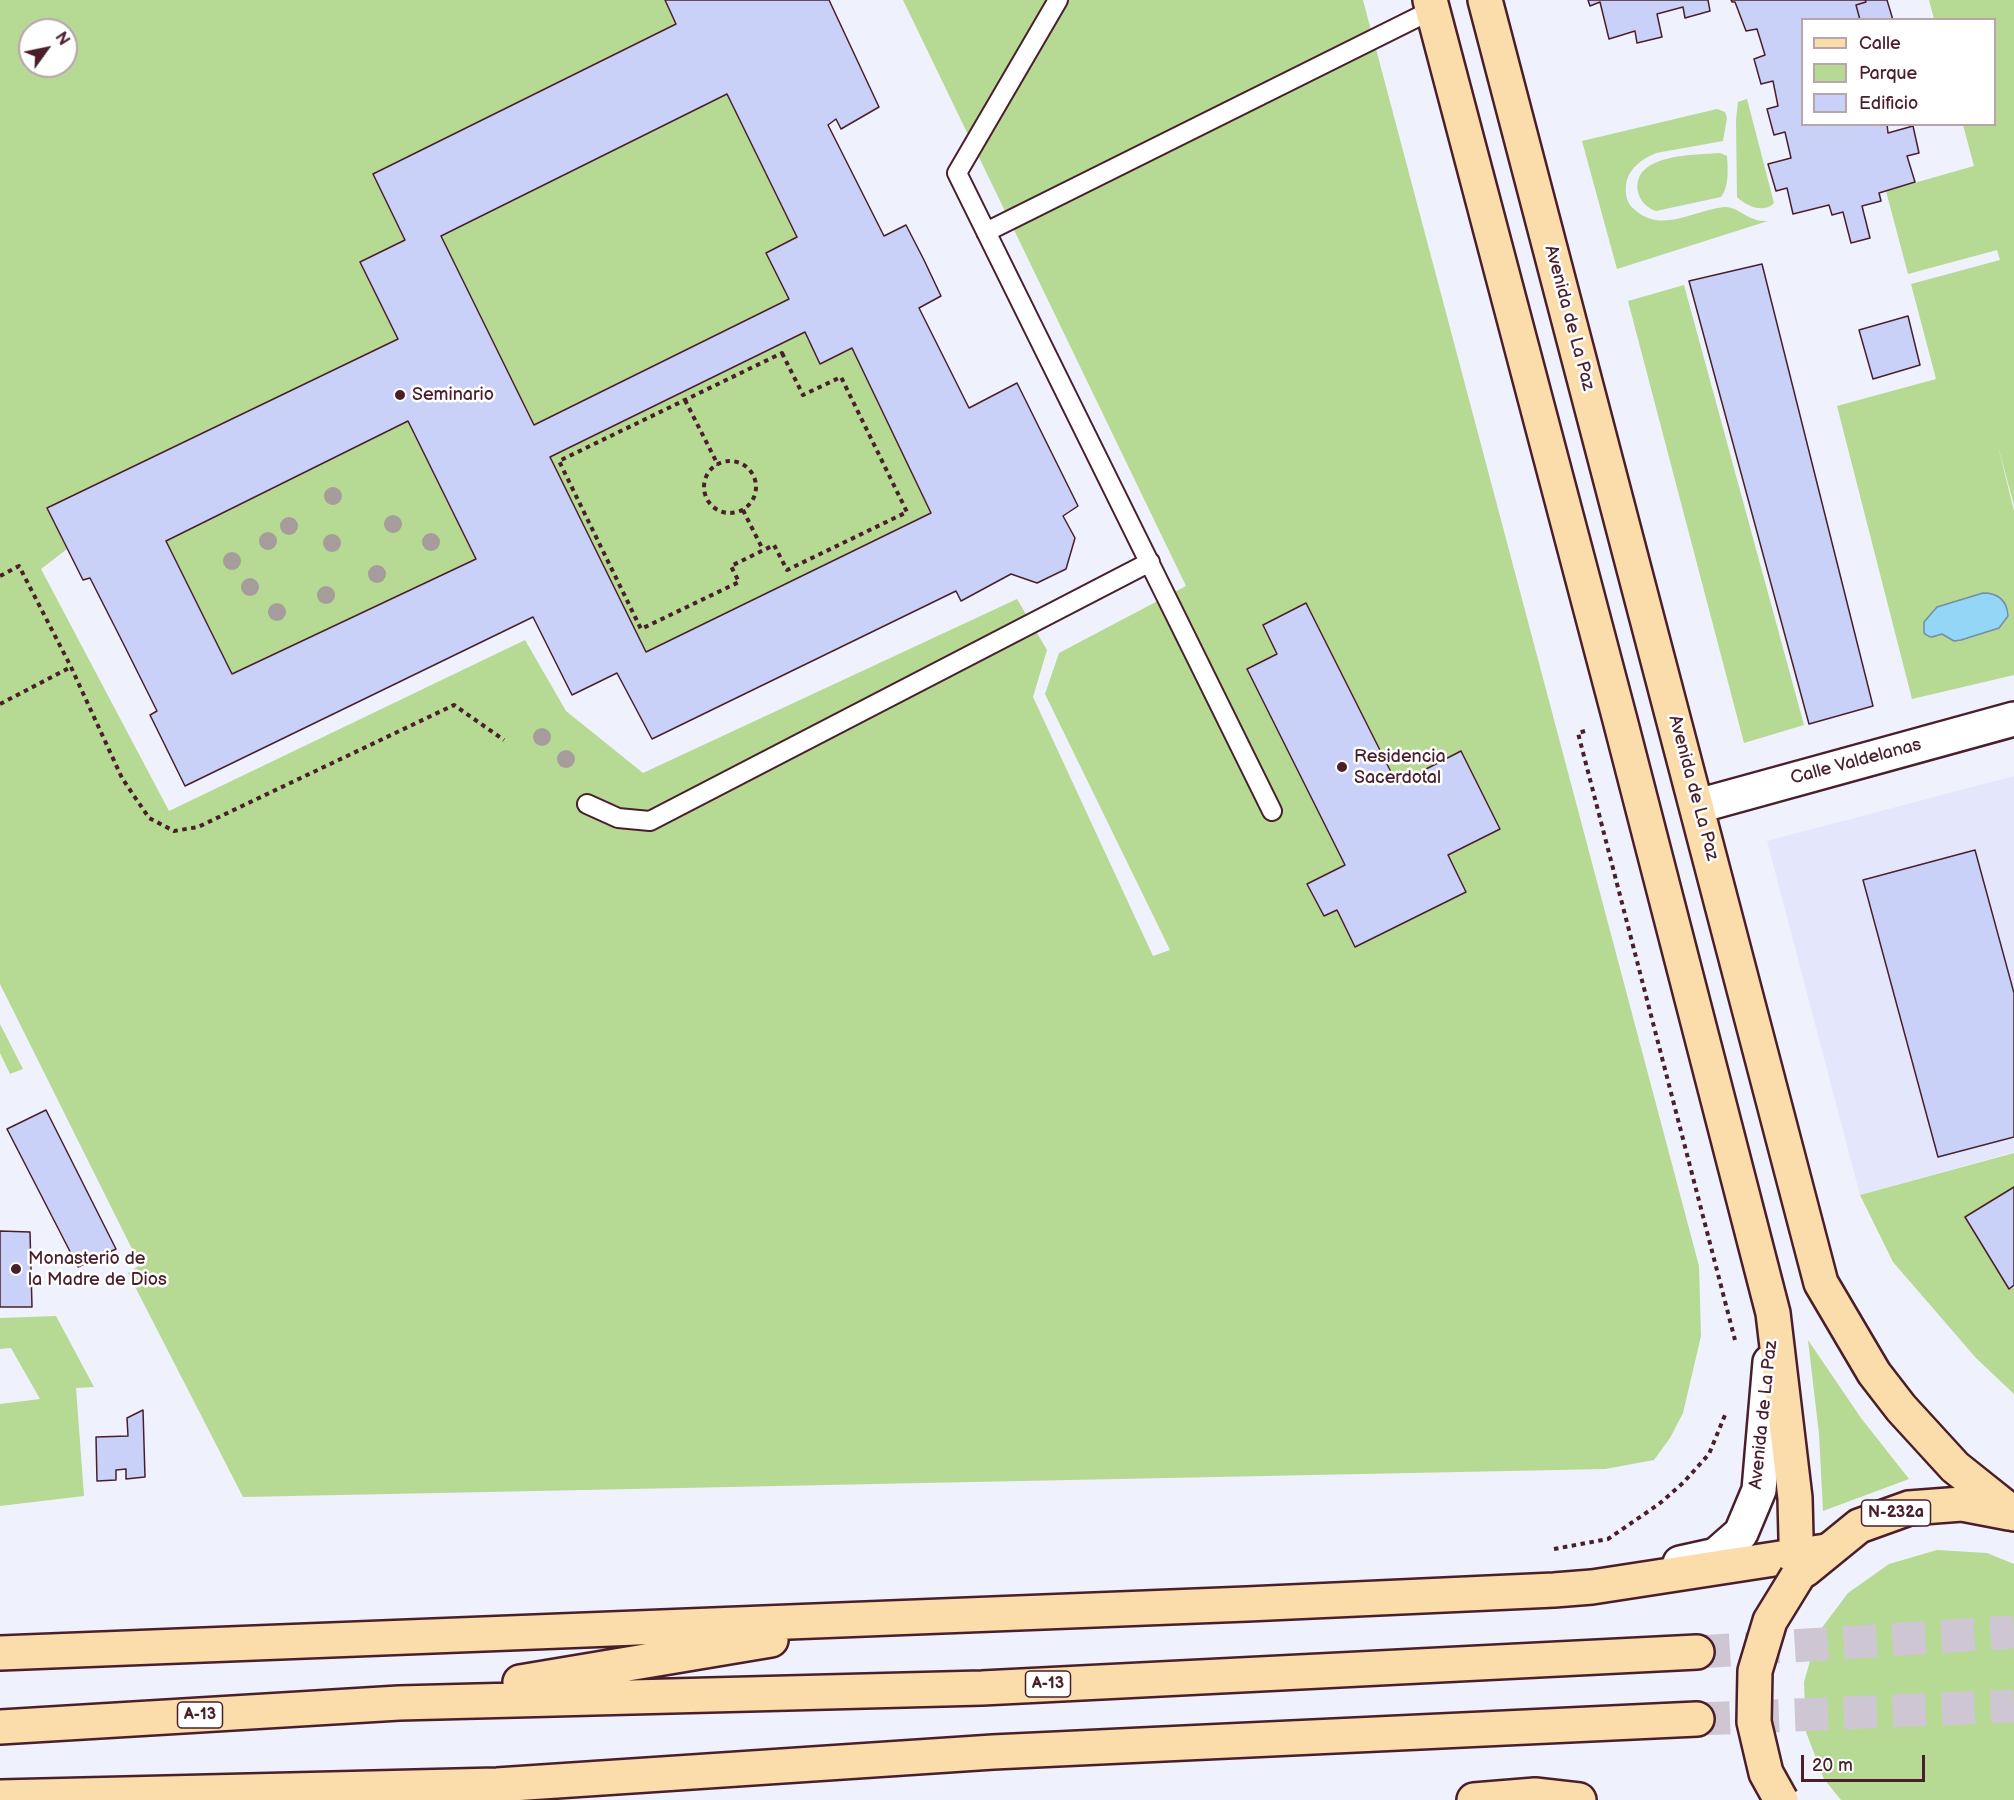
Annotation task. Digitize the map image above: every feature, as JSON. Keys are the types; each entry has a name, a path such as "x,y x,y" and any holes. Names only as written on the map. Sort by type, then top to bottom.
{"main road":[{"name":"Avenida de La Paz","path":"1485,0 1821,1282 1874,1373 1901,1408 1955,1467 2014,1514"},
{"name":"Avenida de La Paz","path":"1431,5 1620,720 1773,1313 1806,1561"},
{"name":"N-232a","path":"1781,1800 1766,1773 1754,1722 1755,1671 1770,1621 1806,1561 1859,1526 1909,1508 1962,1504 2014,1514"},
{"path":"0,1653 1247,1605 1592,1587 1806,1561"},
{"path":"399,1703 908,1617"},
{"name":"A-13","path":"0,1727 399,1703 982,1688 1697,1652"},
{"path":"0,1797 497,1785 993,1752 1697,1719"},
{"path":"497,1785 575,1800"},
{"path":"1474,1800 1535,1795 1579,1800"}],"street":[{"name":"Calle Valdelanas","path":"1698,806 2014,719"},
{"name":"Avenida de La Paz","path":"1592,1587 1673,1564 1716,1555 1741,1533 1760,1490 1773,1313"}],"lane":[{"path":"1058,0 957,173 1272,811"},
{"path":"986,232 1431,5"},
{"path":"587,804 618,818 651,821 1150,562"}],"path":[{"path":"782,353 803,395 842,377 907,512 787,570 774,544 731,566 739,582 641,629 559,461 685,400 782,353"},
{"path":"685,400 718,465"},
{"path":"725,462 741,463 753,474 757,489 750,504 743,510 726,513 710,503 706,496 706,478 710,470 725,462"},
{"path":"743,510 763,550"},
{"path":"0,576 19,566 71,667 122,778 149,818 174,831 198,827 454,705 504,740"},
{"path":"0,704 71,667"},
{"path":"1620,720 1578,733 1735,1338 1734,1350"},
{"path":"1554,1549 1608,1539 1659,1504 1683,1483 1708,1454 1730,1405"}],"shaded area":[{"path":"2014,776 2014,1152 1860,1195 1767,841"}],"green space":[{"path":"0,0 665,0 676,24 373,174 405,240 360,262 398,339 47,508 67,549 41,569 169,811 525,640 566,711 643,773 1017,599 1047,650 1033,697 1153,956 1170,950 1045,694 1059,653 1186,586 903,0 1363,0 1699,1266 1701,1336 1683,1413 1670,1438 1654,1460 1605,1469 243,1497 128,1273 140,1265 0,984"},
{"path":"1929,0 2014,0 2014,505 1998,446 2014,511 2014,675 1912,699 1837,406 1936,379 1911,284 2000,260 1997,250 1908,274 1886,191 1974,166 1963,126 1996,126 1996,18 1934,18"},
{"path":"727,94 797,237 766,253 789,299 534,425 441,236"},
{"path":"1747,99 1774,203 1765,208 1755,208 1737,197 1736,120 1738,102"},
{"path":"1717,109 1725,112 1727,118 1723,141 1656,153 1646,158 1636,165 1627,179 1628,202 1632,208 1645,217 1656,220 1678,219 1724,207 1732,208 1756,220 1768,221 1617,269 1582,141"},
{"path":"1720,153 1727,156 1728,166 1727,183 1721,197 1656,211 1640,198 1639,179 1645,170 1655,163 1682,156"},
{"path":"1684,285 1804,725 1744,743 1628,301"},
{"path":"805,332 821,364 852,348 931,513 646,652 550,457"},
{"path":"408,421 476,559 232,674 166,541"},
{"path":"0,1024 23,1069 10,1074 0,1053"},
{"path":"2014,1153 2014,1394 1976,1358 1893,1262 1860,1195"},
{"path":"56,1316 94,1387 76,1388 84,1496 0,1506 0,1404 40,1399 11,1348 0,1349 0,1318"},
{"path":"1808,1340 1861,1418 1909,1479 1823,1511 1819,1434"},
{"path":"1937,1550 1987,1553 2014,1564 2014,1800 1841,1800 1824,1779 1806,1732 1804,1682 1818,1633 1848,1593 1889,1564"}],"water":[{"path":"1983,593 2001,598 2006,606 2008,616 1999,628 1954,641 1942,634 1931,637 1924,633 1924,622 1937,607"}],"building":[{"name":"Seminario","path":"665,0 829,0 879,107 841,129 836,119 828,125 884,236 906,225 924,260 941,296 919,308 969,408 1017,383 1078,506 1063,516 1075,538 1066,569 1037,583 1011,574 961,601 956,591 652,739 617,673 572,695 533,617 185,786 150,715 157,711 90,578 83,580 47,508 398,339 360,262 405,240 373,174 676,24","holes":["727,94 797,237 766,253 789,299 534,425 441,236","805,332 820,364 852,348 931,513 646,652 550,457","408,421 476,559 232,674 166,541"]},
{"path":"1588,0 1708,0 1710,11 1685,18 1683,7 1657,14 1662,37 1637,43 1635,31 1609,39 1600,2 1590,6"},
{"path":"1731,0 1865,0 1866,2 1856,5 1859,18 1801,18 1801,126 1887,126 1888,133 1913,126 1919,153 1907,156 1915,182 1879,193 1881,201 1862,206 1870,238 1851,243 1843,212 1832,215 1829,205 1793,214 1787,188 1776,191 1768,164 1791,158 1785,132 1774,135 1767,109 1778,106 1773,81 1761,84 1754,59 1765,55 1757,29 1746,31 1735,2"},
{"path":"1865,0 1887,0 1892,18 1859,18 1856,5 1866,2"},
{"path":"1762,264 1873,706 1809,724 1689,281"},
{"path":"1908,316 1920,365 1873,379 1859,330"},
{"name":"Residencia Sacerdotal","path":"1306,603 1397,784 1461,751 1500,829 1448,855 1466,892 1355,947 1337,910 1324,916 1307,884 1345,865 1247,669 1277,654 1263,625"},
{"path":"1975,850 2014,993 2014,1137 1938,1157 1863,880"},
{"path":"46,1110 116,1249 78,1267 7,1129"},
{"path":"2014,1187 2014,1285 2009,1289 1965,1217"},
{"name":"Monasterio de la Madre de Dios","path":"0,1231 30,1232 32,1307 0,1307"},
{"path":"143,1410 145,1477 126,1479 126,1469 116,1470 116,1480 97,1481 96,1437 128,1436 127,1418"}],"tunnel":[{"path":"1697,1652 2014,1632"},
{"path":"1697,1719 2014,1706"}],"place":[{"name":"Seminario","path":"400,395"},
{"name":"Residencia Sacerdotal","path":"1342,767"},
{"name":"Monasterio de la Madre de Dios","path":"16,1269"}]}
